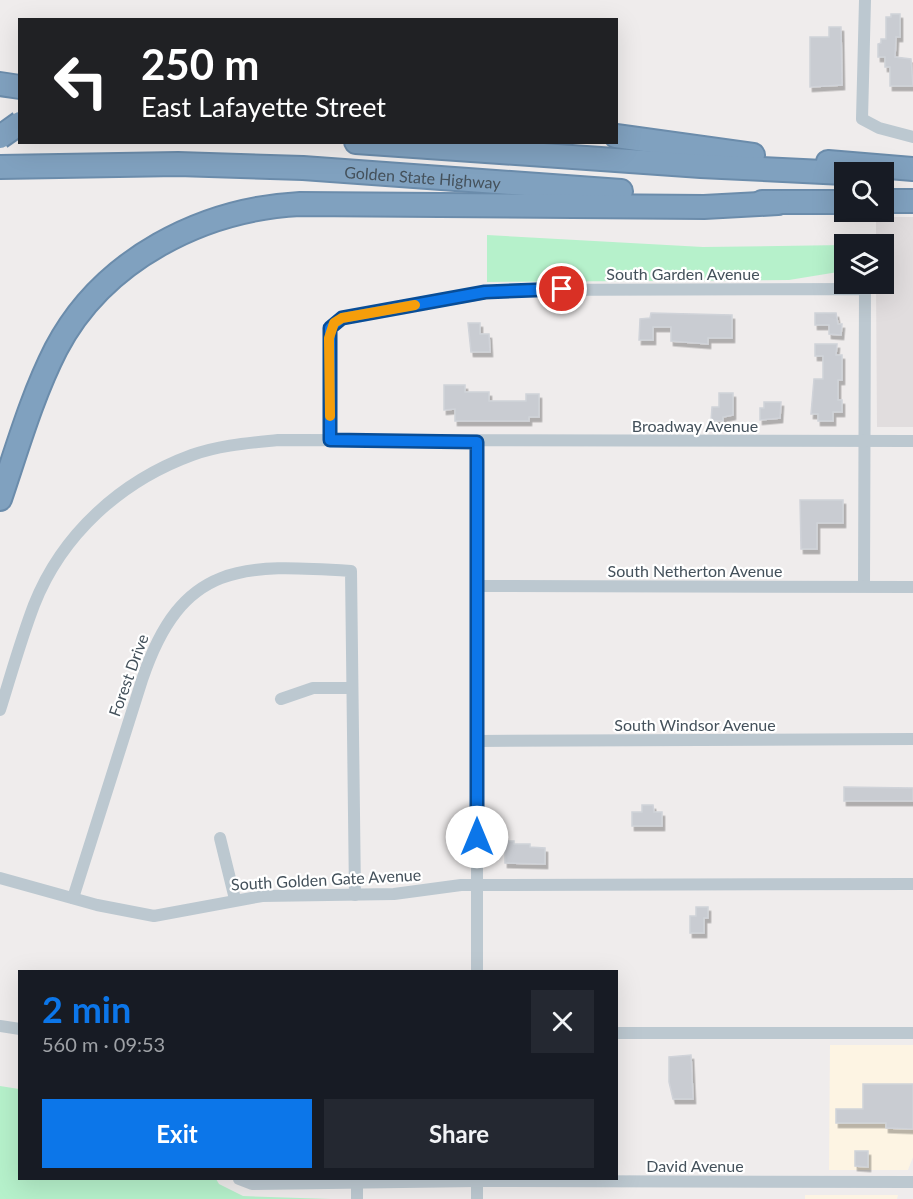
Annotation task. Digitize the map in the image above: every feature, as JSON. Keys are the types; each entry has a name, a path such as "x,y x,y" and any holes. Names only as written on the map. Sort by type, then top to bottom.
{"highway":[{"path":"0,84 18,87"},
{"path":"0,136 18,124"},
{"path":"0,136 18,135"},
{"path":"618,136 730,152 913,169"},
{"name":"Golden State Highway","path":"385,144 701,166 834,173"},
{"name":"Golden State Highway","path":"0,167 178,164 303,168 778,203 834,202"},
{"path":"894,173 913,174"},
{"path":"894,201 913,201"},
{"path":"0,498 40,383 57,347 74,320 105,286 134,261 182,231 206,221 255,208 300,204 704,207 778,203"}],"street":[{"path":"865,0 862,119 879,128 913,137"},
{"name":"South Garden Avenue","path":"330,440 329,338 330,328 342,318 504,290 865,289 863,441"},
{"name":"Broadway Avenue","path":"0,710 35,603 51,570 73,538 116,496 153,472 193,454 235,444 278,440 913,441"},
{"path":"863,441 864,586"},
{"path":"477,442 477,970"},
{"name":"Forest Drive","path":"73,898 150,656 167,623 180,607 217,580 246,570 276,566 351,571 352,688"},
{"name":"South Netherton Avenue","path":"477,586 913,587"},
{"path":"281,699 313,688 352,688 355,895"},
{"name":"South Windsor Avenue","path":"477,741 913,740"},
{"path":"220,838 235,899"},
{"name":"South Golden Gate Avenue","path":"0,878 73,898 154,916 235,899 262,896 394,894 477,885 913,884"},
{"path":"0,1026 18,1029"},
{"path":"618,1033 913,1033"},
{"name":"David Avenue","path":"241,1180 252,1184 477,1180 913,1182"},
{"path":"477,1180 477,1199"},
{"path":"357,1182 357,1199"}],"shaded area":[{"path":"894,217 913,217 913,427 877,427 876,294 894,294 894,234 876,234 876,222 894,222"},
{"path":"830,1045 913,1045 913,1157 908,1170 829,1170"},
{"path":"805,1195 898,1195 897,1199 805,1199"}],"green space":[{"path":"487,235 703,247 834,245 834,273 789,280 487,282"},
{"path":"0,1086 18,1089 18,1180 217,1180 219,1184 243,1196 331,1199 0,1199"}],"building":[{"path":"891,14 900,14 900,37 896,37 895,57 911,59 913,86 890,86 890,67 885,67 885,57 878,57 878,44 881,43 881,39 886,39 886,17 891,17"},
{"path":"829,27 841,27 842,85 810,87 810,37 829,37"},
{"path":"651,313 732,315 732,338 708,338 708,344 671,341 671,327 653,327 653,340 639,340 640,319 650,318"},
{"path":"815,313 836,313 838,324 842,324 841,335 829,334 829,325 815,325"},
{"path":"468,323 480,323 480,334 489,334 490,352 471,352"},
{"path":"815,344 837,344 836,355 842,355 842,380 838,380 838,400 842,400 842,412 833,412 833,421 818,421 818,414 811,414 814,379 823,379 823,356 815,356"},
{"path":"444,385 465,385 465,392 489,392 489,401 526,401 526,394 539,394 539,417 529,417 529,421 455,421 455,409 444,410"},
{"path":"719,393 733,393 733,415 723,417 723,421 711,421 712,407 719,407"},
{"path":"764,402 781,402 780,418 760,420 760,408 764,408"},
{"path":"800,500 843,500 843,523 817,523 817,549 801,549"},
{"path":"844,787 913,788 913,801 844,801"},
{"path":"642,805 653,805 654,812 662,812 662,826 632,826 632,812 642,812"},
{"path":"505,841 545,848 545,864 505,863"},
{"path":"696,907 708,907 708,918 704,918 704,933 690,933 690,916 696,916"},
{"path":"691,1055 693,1099 673,1099 669,1082 669,1057"},
{"path":"863,1084 913,1084 913,1129 886,1128 886,1123 836,1123 836,1109 863,1109"},
{"path":"855,1151 868,1151 868,1167 855,1166"}],"slow traffic":[{"path":"330,416 330,328 342,318 415,305"}],"route":[{"path":"477,837 477,442 330,440 330,328 342,318 485,292 562,289"}]}
